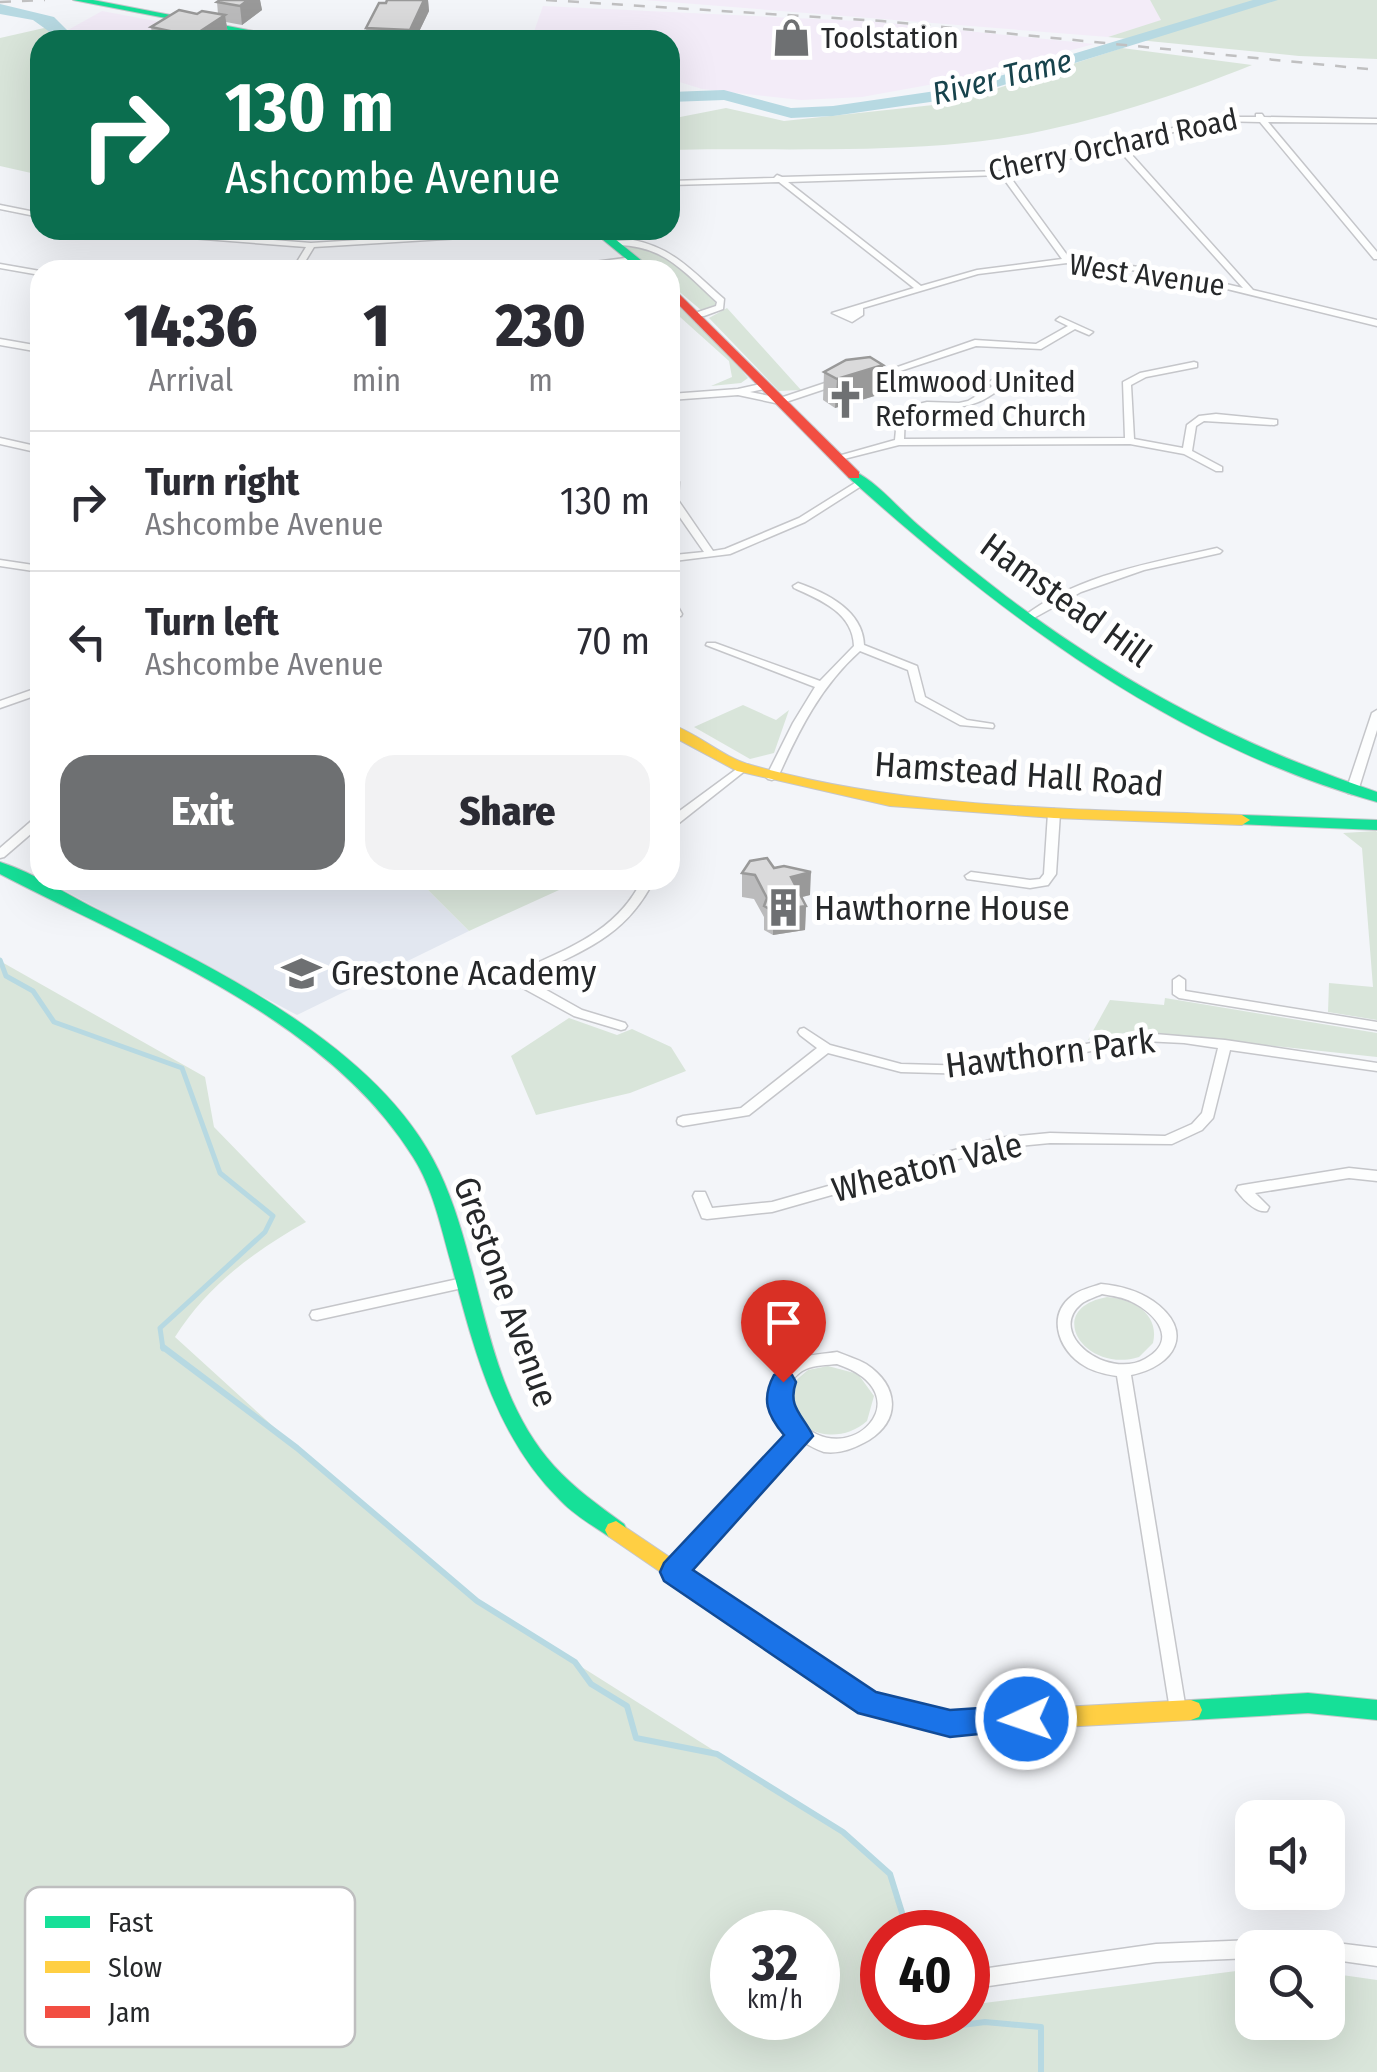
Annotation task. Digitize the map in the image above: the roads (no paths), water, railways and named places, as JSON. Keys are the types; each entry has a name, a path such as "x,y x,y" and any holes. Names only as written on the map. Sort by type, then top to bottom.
{"street":[{"path":"78,0 239,30"},
{"path":"1260,116 1377,257"},
{"name":"Cherry Orchard Road","path":"680,182 1003,173 1216,119 1260,116 1377,121"},
{"path":"1117,142 1249,290"},
{"path":"1003,173 1067,261"},
{"path":"777,177 919,288"},
{"path":"0,207 30,213"},
{"path":"245,240 311,245 393,240"},
{"path":"610,240 635,260"},
{"path":"616,244 641,242 660,248 674,260"},
{"path":"302,260 311,245"},
{"name":"West Avenue","path":"859,309 977,272 1067,261 1166,272 1377,323"},
{"path":"680,265 721,301 720,307 701,314"},
{"path":"0,266 30,271"},
{"name":"Hamstead Hill","path":"680,297 701,314 836,458 1028,617 1109,675 1183,720 1254,756 1377,797"},
{"path":"1060,320 1089,332"},
{"path":"858,380 975,344 1038,347 1073,327"},
{"path":"0,342 30,348"},
{"path":"1130,441 1126,384 1143,374 1194,371 1198,354"},
{"path":"738,392 780,401 844,382"},
{"path":"899,442 900,411 910,406 979,403 999,386 992,384"},
{"path":"680,396 765,386"},
{"path":"1187,452 1192,424 1202,418 1274,422"},
{"path":"0,441 30,448"},
{"path":"836,458 899,442 1130,441 1187,452 1219,470"},
{"path":"680,557 726,552 802,520 863,481"},
{"path":"680,511 710,554"},
{"path":"1028,617 1077,590 1140,568 1217,551"},
{"path":"1198,556 1211,567"},
{"path":"0,564 30,567"},
{"path":"816,593 828,584"},
{"path":"772,778 803,710 820,684 859,647 860,634 854,622 816,593 798,586"},
{"path":"859,647 914,668 920,700 964,723 989,726"},
{"path":"717,650 820,684"},
{"path":"0,705 30,694"},
{"path":"1352,791 1377,713"},
{"name":"Hamstead Hall Road","path":"680,734 742,768 772,778 890,800 1054,813 1377,825"},
{"path":"680,816 742,768"},
{"path":"971,876 1030,884 1044,882 1050,874 1054,813"},
{"path":"0,854 30,828"},
{"name":"Grestone Avenue","path":"0,867 30,883"},
{"name":"Grestone Avenue","path":"43,890 205,976 288,1027 381,1101 418,1149 440,1196 499,1389 531,1452 566,1494 868,1704 950,1723 1308,1703 1377,1710"},
{"path":"514,978 620,922 644,890"},
{"path":"500,969 578,1013 621,1026"},
{"path":"1179,980 1180,994 1377,1026"},
{"name":"Hawthorn Park","path":"804,1032 826,1048 901,1068 972,1070 1143,1036 1377,1067"},
{"name":"Wheaton Vale","path":"700,1196 707,1214 756,1209 996,1143 1050,1138 1167,1142 1197,1127 1208,1115 1224,1044"},
{"path":"683,1121 744,1112 826,1048"},
{"path":"1262,1208 1243,1190 1349,1174 1377,1176"},
{"path":"317,1315 467,1282"},
{"path":"1101,1289 1128,1291 1150,1302 1165,1321 1168,1341 1157,1359 1123,1371 1096,1366 1068,1342 1065,1312 1079,1297 1101,1289"},
{"path":"837,1358 862,1366 880,1383 886,1404 884,1414 870,1433 834,1445 800,1436 787,1424 778,1403 783,1382 800,1366 837,1358"},
{"path":"1123,1371 1178,1710"},
{"path":"674,1572 800,1436"},
{"path":"990,1977 1156,1952 1235,1949"},
{"path":"1345,1953 1377,1958"}],"waterway":[{"name":"River Tame","path":"680,97 724,95 791,113 833,111 965,92 1270,0"},
{"name":"River Tame","path":"0,9 29,13 62,30"},
{"path":"0,960 6,976 33,991 54,1022 182,1068 220,1173 273,1216 265,1232 160,1328 163,1349"},
{"path":"163,1347 297,1448 477,1601 575,1662 591,1684 627,1706 636,1738 717,1754 843,1832 890,1874 901,1910"},
{"path":"990,2022 1041,2027 1041,2072"}],"railway":[{"path":"0,2 45,0"},
{"path":"546,0 882,21 1377,70"}],"place":[{"name":"Toolstation","path":"791,38"},
{"name":"Elmwood United Reformed Church","path":"845,399"},
{"name":"Hawthorne House","path":"784,908"},
{"name":"Grestone Academy","path":"301,973"}]}
